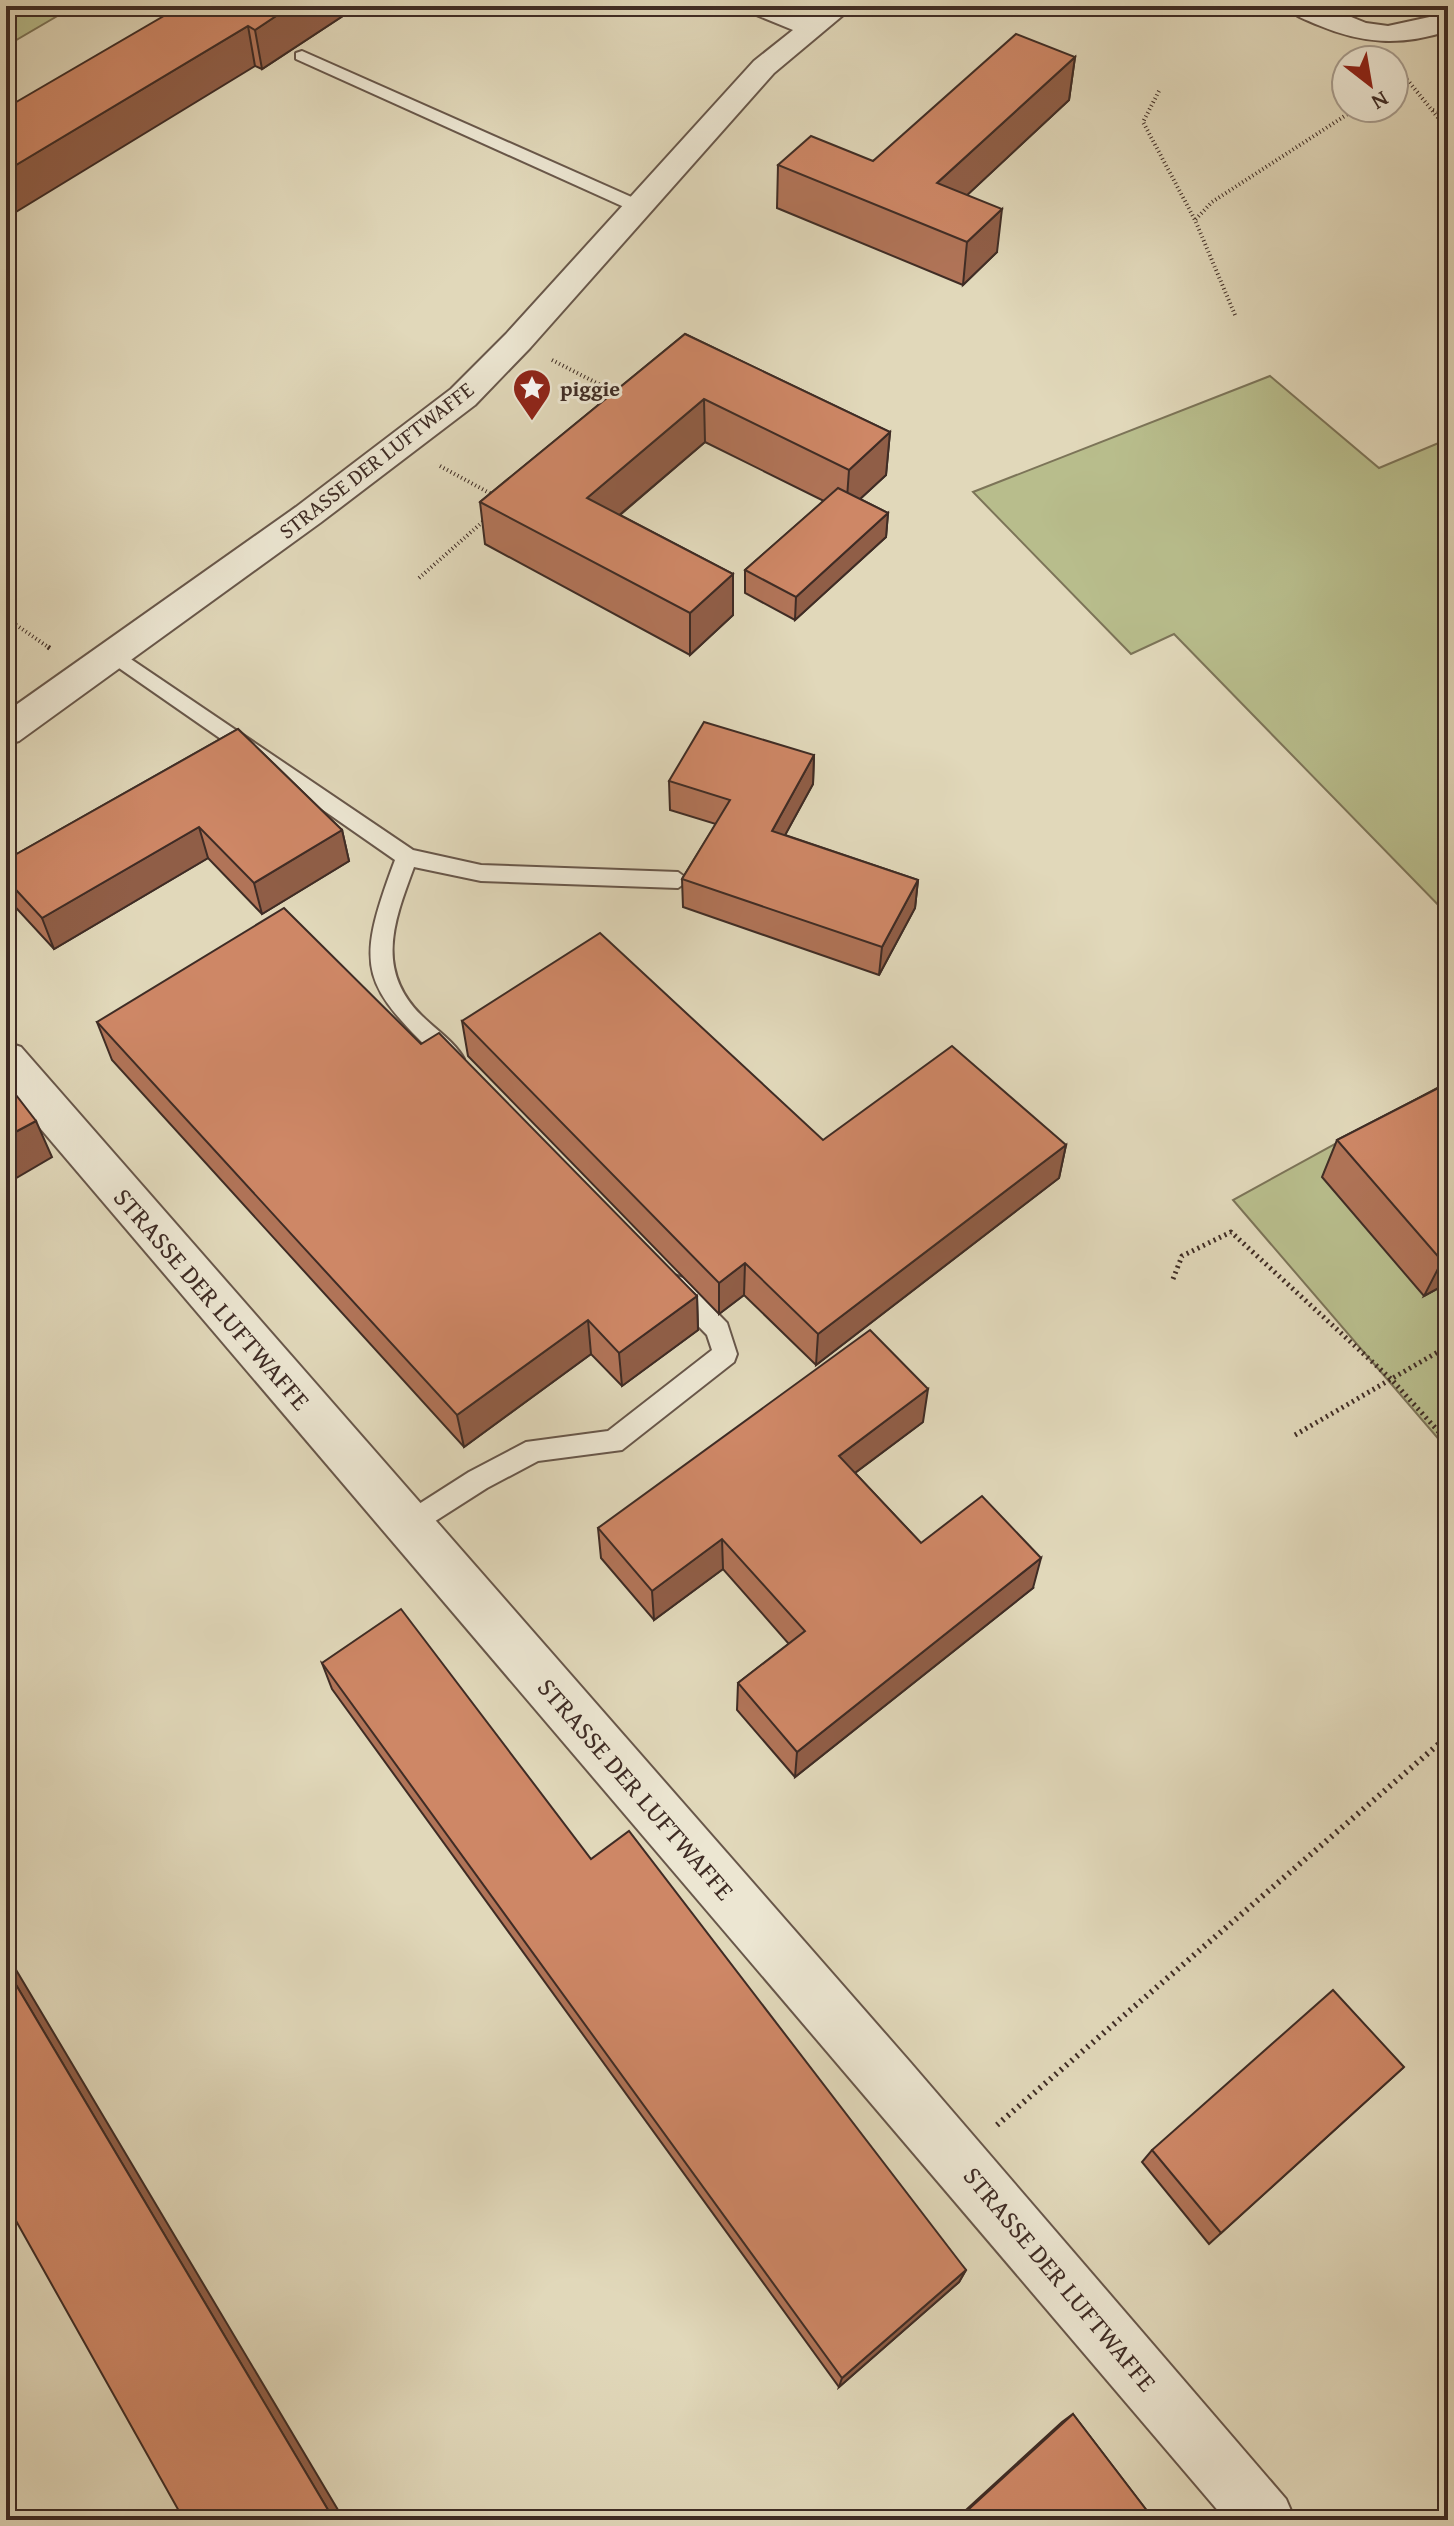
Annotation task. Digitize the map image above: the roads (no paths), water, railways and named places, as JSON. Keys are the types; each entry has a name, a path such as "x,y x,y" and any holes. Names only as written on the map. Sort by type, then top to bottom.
{"street":[{"path":"759,6 812,27"},
{"name":"STRASSE DER LUFTWAFFE","path":"6,731 403,445 463,397 518,341 764,67 840,6"},
{"path":"1300,6 1373,37 1420,32 1448,22"},
{"name":"STRASSE DER LUFTWAFFE","path":"6,1059 406,1526 958,2159 1265,2520"}],"lane":[{"path":"302,56 639,207"},
{"path":"113,654 407,857 481,873 678,880"},
{"path":"407,857 389,907 378,959 394,999 472,1079"},
{"path":"406,1526 478,1480 535,1450 613,1442 725,1354 718,1330 662,1273"}],"place":[{"name":"piggie","path":"532,422"}]}
